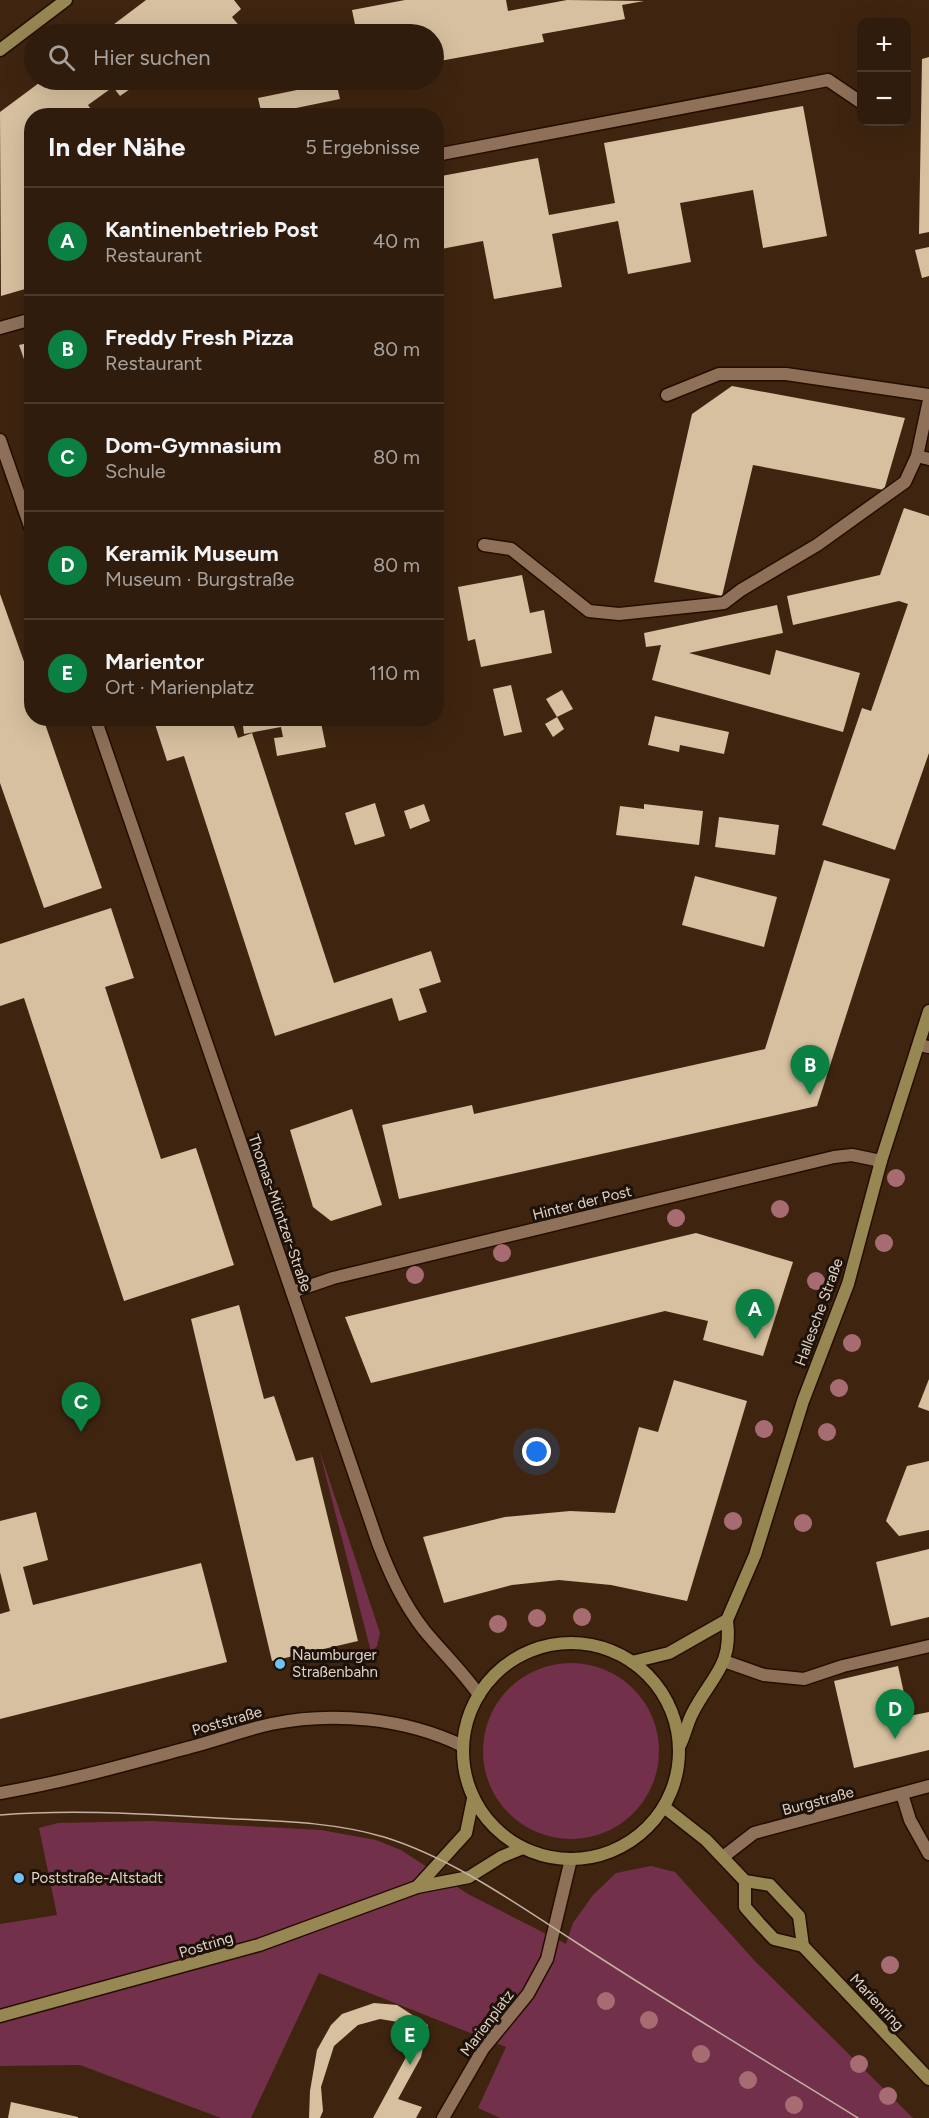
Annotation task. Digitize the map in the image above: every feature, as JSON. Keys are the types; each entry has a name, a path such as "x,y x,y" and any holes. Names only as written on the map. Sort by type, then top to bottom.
{"main road":[{"path":"34,24 66,0"},
{"path":"0,50 24,32"},
{"name":"Hallesche Straße","path":"727,1620 755,1555 802,1401 848,1284 881,1161 924,1046 929,1011"},
{"path":"632,1662 669,1653 727,1620 730,1642 724,1660 692,1713 679,1746"},
{"path":"552,1644 593,1646 614,1652 632,1662 649,1676 663,1694 676,1724 679,1746 675,1780 664,1807 645,1830 621,1847 597,1856 571,1859 542,1855 523,1848 494,1828 473,1799 466,1779 463,1746 465,1725 479,1695 505,1665 522,1654 552,1644"},
{"name":"Postring","path":"417,1887 466,1833 473,1799"},
{"path":"664,1807 723,1857 745,1881 770,1885 798,1916 803,1946 774,1939 759,1923 746,1907 745,1881"},
{"name":"Postring","path":"0,2016 259,1945 417,1887 469,1877 501,1857 523,1848"},
{"name":"Marienring","path":"803,1946 929,2079"}],"street":[{"path":"444,153 828,80 857,100"},
{"path":"0,328 24,321"},
{"path":"667,395 719,374 786,374 929,395"},
{"path":"484,545 512,549 589,611 619,614 724,603 741,590 825,539 905,482 923,458 929,400"},
{"path":"0,440 24,509"},
{"name":"Thomas-Müntzer-Straße","path":"98,726 366,1511 392,1578 420,1624 459,1666 479,1695"},
{"name":"Hinter der Post","path":"292,1292 333,1278 834,1156 852,1155 881,1161"},
{"path":"724,1660 764,1675 804,1679 843,1666 929,1646"},
{"name":"Poststraße","path":"0,1793 71,1779 256,1728 323,1718 418,1728 463,1746"},
{"name":"Burgstraße","path":"723,1857 754,1833 929,1786"},
{"path":"902,1794 910,1820 929,1854"},
{"name":"Marienplatz","path":"443,2118 483,2049 538,1977 547,1959 553,1942 571,1859"}],"shaded area":[{"path":"319,1449 380,1633 377,1646 371,1652"},
{"path":"571,1663 605,1670 620,1678 633,1689 644,1702 652,1717 659,1751 652,1785 644,1800 633,1813 620,1824 605,1832 571,1839 537,1832 522,1824 509,1813 498,1800 490,1785 483,1751 490,1717 498,1702 509,1689 522,1678 537,1670"},
{"path":"152,1821 321,1830 376,1840 401,1850 468,1894 566,1944 573,1923 593,1895 616,1873 651,1866 675,1872 753,1959 913,2118 500,2118 478,2108 506,2047 319,1973 251,2118 221,2118 80,2065 0,2066 0,1924 57,1915 39,1828 58,1823"}],"building":[{"path":"146,0 234,0 241,9 232,17 238,24 114,24"},
{"path":"405,0 506,0 508,11 567,0 644,1 622,5 625,19 542,34 544,42 444,60 444,24 355,24 352,10"},
{"path":"929,57 929,232 919,234 922,59"},
{"path":"30,90 109,90 88,105 90,108 24,108 24,289 1,296 0,112"},
{"path":"115,90 129,90 120,96"},
{"path":"297,90 338,90 340,99 296,108 260,108 258,98"},
{"path":"803,106 827,236 763,248 753,190 680,203 691,262 628,274 618,221 552,234 562,287 494,299 483,241 444,248 444,176 538,158 549,215 615,203 604,143"},
{"path":"929,247 929,276 922,278 915,250"},
{"path":"24,344 24,359 19,345"},
{"path":"732,386 905,418 884,490 753,465 722,596 654,582 692,414"},
{"path":"904,508 929,516 929,753 895,850 822,825 862,708 871,711 908,604 899,601 793,625 787,596 880,575"},
{"path":"522,575 530,613 544,610 552,653 481,667 475,639 468,641 458,587"},
{"path":"0,594 24,662 24,726 46,726 102,888 44,908 0,783"},
{"path":"777,605 783,633 689,653 770,675 776,650 860,673 843,732 652,680 661,645 646,647 644,633"},
{"path":"511,685 522,732 504,736 493,689"},
{"path":"562,690 573,709 557,717 546,699"},
{"path":"655,716 729,732 724,754 680,745 679,752 648,745"},
{"path":"557,717 564,729 553,737 545,724"},
{"path":"156,726 234,726 238,738 252,733 334,983 431,951 441,982 419,989 427,1012 399,1021 392,998 275,1036 184,756 167,761"},
{"path":"243,726 322,726 326,747 277,756 274,738 283,737 281,727 244,734"},
{"path":"375,803 385,836 355,845 345,813"},
{"path":"424,804 430,821 410,829 404,811"},
{"path":"644,804 703,811 699,845 616,835 620,806 644,809"},
{"path":"719,817 779,825 775,855 715,847"},
{"path":"824,860 890,879 817,1106 399,1199 382,1125 472,1105 474,1114 765,1049"},
{"path":"695,876 777,897 764,947 682,925"},
{"path":"111,908 134,978 105,987 161,1159 196,1148 234,1265 124,1301 24,998 0,1006 0,944"},
{"path":"352,1109 382,1205 331,1221 313,1207 290,1130"},
{"path":"696,1233 793,1262 763,1356 703,1340 708,1321 665,1311 371,1383 345,1317"},
{"path":"239,1305 264,1399 274,1396 296,1461 313,1457 358,1641 272,1661 191,1319"},
{"path":"929,1379 929,1411 918,1407"},
{"path":"674,1380 747,1401 687,1601 611,1585 559,1580 512,1585 444,1603 423,1537 505,1517 570,1511 615,1513 639,1427 658,1432"},
{"path":"929,1461 929,1530 899,1536 886,1521 907,1466"},
{"path":"36,1512 48,1560 23,1567 33,1605 201,1563 227,1662 0,1719 0,1614 10,1611 0,1572 0,1521"},
{"path":"929,1549 929,1617 891,1626 876,1562"},
{"path":"898,1666 909,1716 929,1712 929,1750 854,1768 834,1681"},
{"path":"374,2003 397,2005 428,2025 421,2057 398,2099 422,2107 416,2118 373,2118 411,2048 411,2032 404,2023 380,2019 358,2025 334,2046 321,2087 323,2111 320,2118 309,2118 310,2091 317,2050 331,2025 342,2014"},
{"path":"11,2102 78,2117 78,2118 8,2118"}],"tram line":[{"path":"0,1815 54,1812 108,1813 280,1821 343,1828 384,1837 434,1857 482,1883 858,2118"}],"place":[{"name":"Freddy Fresh Pizza","path":"810,1095"},
{"name":"Kantinenbetrieb Post","path":"755,1339"},
{"name":"Dom-Gymnasium","path":"81,1432"},
{"name":"Naumburger Straßenbahn","path":"280,1664"},
{"name":"Keramik Museum","path":"895,1739"},
{"name":"Poststraße-Altstadt","path":"19,1878"},
{"name":"Marientor","path":"410,2065"}]}
